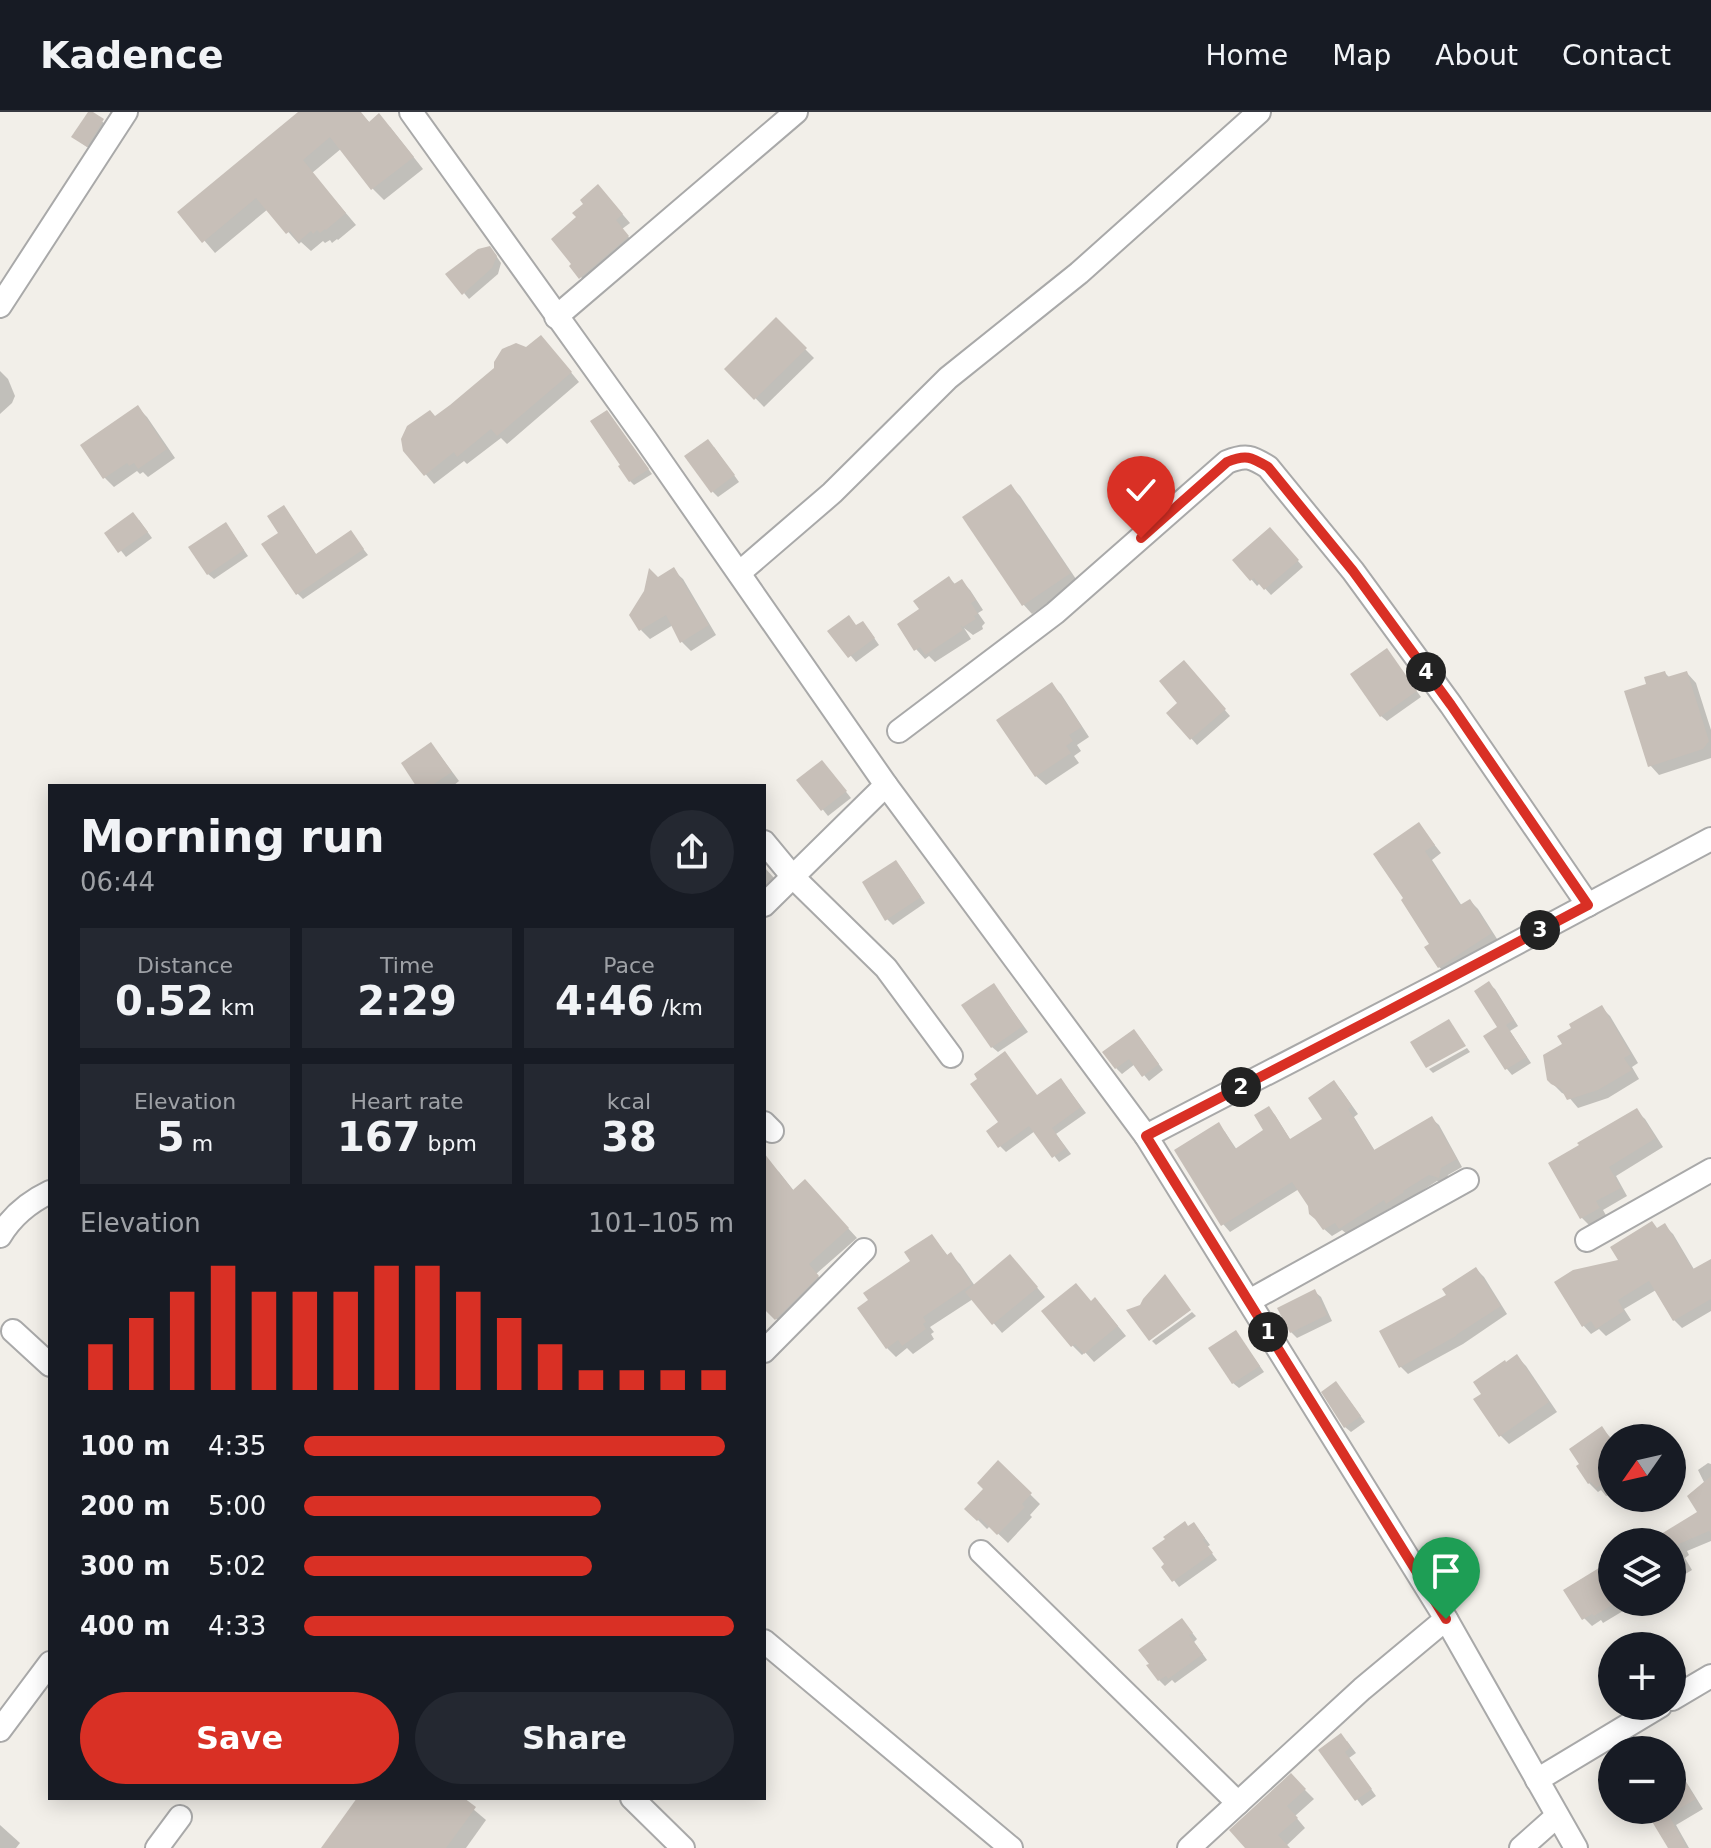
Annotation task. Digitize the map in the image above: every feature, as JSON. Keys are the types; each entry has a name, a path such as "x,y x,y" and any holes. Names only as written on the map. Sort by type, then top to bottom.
{"street":[{"path":"0,306 126,112"},
{"path":"411,112 886,785 1146,1136 1446,1619 1576,1848"},
{"path":"556,317 796,112"},
{"path":"739,573 832,493 948,378 1079,273 1259,112"},
{"path":"899,731 1055,613 1227,462 1241,457 1254,458 1268,467 1353,571 1451,705 1588,905"},
{"path":"766,903 886,785"},
{"path":"1146,1136 1711,839"},
{"path":"766,844 793,877 886,968 951,1056"},
{"path":"1587,1240 1711,1170"},
{"path":"1249,1301 1467,1180"},
{"path":"0,1236 21,1211 48,1193"},
{"path":"766,1349 864,1250"},
{"path":"13,1331 48,1363"},
{"path":"981,1552 1238,1803"},
{"path":"1189,1848 1362,1689 1446,1619"},
{"path":"766,1643 1011,1848"},
{"path":"0,1730 48,1666"},
{"path":"1686,1691 1711,1676"},
{"path":"1537,1780 1637,1720"},
{"path":"634,1800 683,1848"},
{"path":"1521,1848 1557,1816"},
{"path":"157,1848 180,1817"}],"building":[{"path":"88,112 104,119 87,147 71,137"},
{"path":"298,112 361,112 369,122 379,113 414,157 371,190 330,137 303,160 346,213 326,230 320,233 317,230 313,234 311,231 298,242 290,231 286,234 256,198 202,243 177,212"},
{"path":"598,184 623,214 616,220 629,236 579,279 551,239 576,217 572,213 583,204 580,200"},
{"path":"490,246 497,256 492,268 462,295 445,274 478,249"},
{"path":"776,317 807,348 754,400 724,369"},
{"path":"541,335 572,372 497,436 491,429 457,457 454,452 424,476 403,451 401,439 407,426 430,410 435,416 450,405 494,368 502,349 516,343 526,347"},
{"path":"138,405 167,449 138,469 134,463 129,466 127,463 103,479 80,445"},
{"path":"607,410 649,469 629,482 590,421"},
{"path":"708,439 735,475 711,493 684,456"},
{"path":"1011,484 1071,573 1022,606 962,517"},
{"path":"284,505 316,554 351,530 364,549 296,595 261,544 278,533 267,516"},
{"path":"133,512 148,532 118,553 104,533"},
{"path":"226,522 244,550 207,575 188,547"},
{"path":"1270,527 1299,560 1264,590 1254,578 1250,581 1232,560"},
{"path":"674,567 709,625 680,643 666,615 639,631 629,615 644,591 649,568 658,577"},
{"path":"949,576 954,584 962,579 976,600 971,603 978,614 974,616 976,619 963,627 960,625 963,630 925,655 920,647 914,651 897,624 919,609 913,601"},
{"path":"849,615 856,625 863,621 875,638 848,658 827,631"},
{"path":"1387,648 1417,691 1380,717 1350,674"},
{"path":"1184,660 1226,709 1190,740 1166,713 1177,703 1159,681"},
{"path":"1665,671 1667,677 1687,671 1709,741 1703,749 1648,767 1624,691 1646,684 1644,677"},
{"path":"1052,682 1082,727 1069,735 1073,741 1066,746 1071,753 1035,777 996,720"},
{"path":"431,742 452,772 434,784 415,784 401,763"},
{"path":"822,760 847,791 821,811 796,780"},
{"path":"1419,822 1435,845 1425,851 1460,905 1470,899 1492,933 1438,968 1424,947 1429,944 1401,900 1403,898 1373,854"},
{"path":"896,860 921,897 885,921 862,882"},
{"path":"1489,981 1514,1020 1506,1025 1527,1057 1505,1070 1483,1036 1497,1027 1474,991"},
{"path":"994,983 1023,1026 991,1048 961,1005"},
{"path":"1602,1005 1631,1054 1624,1058 1632,1070 1598,1090 1567,1100 1561,1089 1547,1080 1543,1055 1562,1044 1557,1036 1571,1028 1569,1024"},
{"path":"1449,1019 1466,1046 1426,1068 1410,1042"},
{"path":"1134,1029 1159,1064 1142,1077 1129,1059 1115,1069 1102,1052"},
{"path":"1005,1051 1037,1095 1061,1078 1081,1107 1052,1128 1066,1148 1052,1158 1029,1126 998,1148 986,1131 998,1122 970,1084 977,1079 974,1074"},
{"path":"1334,1080 1352,1106 1348,1109 1374,1150 1432,1116 1457,1159 1441,1168 1439,1178 1429,1175 1386,1204 1384,1200 1339,1229 1335,1223 1323,1230 1309,1214 1308,1206 1292,1182 1221,1226 1174,1150 1219,1122 1235,1149 1263,1130 1254,1115 1269,1106 1290,1139 1322,1119 1308,1098"},
{"path":"1637,1108 1656,1138 1609,1167 1621,1188 1596,1201 1600,1208 1580,1219 1548,1163"},
{"path":"766,1156 793,1190 805,1179 849,1228 809,1264 819,1276 775,1320 766,1311"},
{"path":"1652,1221 1657,1228 1665,1223 1693,1269 1711,1259 1711,1299 1673,1321 1649,1281 1618,1300 1624,1311 1596,1329 1591,1321 1582,1327 1554,1282 1573,1270 1618,1260 1610,1247"},
{"path":"932,1234 947,1255 951,1252 972,1284 923,1317 926,1329 902,1346 898,1340 886,1349 857,1308 868,1300 863,1293 910,1261 904,1252"},
{"path":"1010,1254 1038,1287 992,1325 965,1292"},
{"path":"1476,1267 1501,1306 1399,1368 1379,1331 1446,1295 1442,1289"},
{"path":"1165,1274 1191,1310 1149,1341 1126,1310 1140,1305"},
{"path":"1076,1283 1091,1301 1095,1297 1118,1326 1084,1354 1075,1344 1071,1347 1041,1311"},
{"path":"1315,1289 1327,1315 1290,1333 1277,1308"},
{"path":"1236,1330 1260,1366 1232,1384 1208,1348"},
{"path":"1517,1354 1549,1402 1499,1437 1473,1399 1481,1394 1473,1382"},
{"path":"1336,1381 1361,1416 1344,1428 1321,1392"},
{"path":"1598,1429 1598,1487 1591,1482 1588,1484 1569,1449"},
{"path":"998,1460 1032,1493 1022,1504 1025,1507 997,1535 980,1518 977,1521 964,1509 983,1489 977,1483"},
{"path":"1711,1476 1711,1534 1709,1531 1686,1541 1686,1528 1671,1528 1697,1512 1687,1496"},
{"path":"1185,1521 1188,1526 1194,1522 1213,1553 1172,1582 1152,1548"},
{"path":"1598,1569 1598,1614 1582,1620 1563,1590"},
{"path":"1182,1618 1193,1633 1189,1635 1203,1654 1168,1679 1166,1676 1158,1681 1138,1650"},
{"path":"1341,1733 1351,1747 1345,1752 1372,1789 1355,1801 1318,1750"},
{"path":"1291,1773 1306,1789 1287,1806 1298,1818 1278,1835 1290,1848 1245,1848 1229,1830"},
{"path":"1686,1783 1696,1799 1686,1805"},
{"path":"356,1800 467,1800 476,1807 446,1848 321,1848"},
{"path":"1653,1824 1674,1824 1687,1848 1668,1848"}],"route":[{"path":"1141,538 1227,462 1241,457 1254,458 1268,467 1353,571 1451,705 1588,905 1146,1136 1446,1619"}]}
